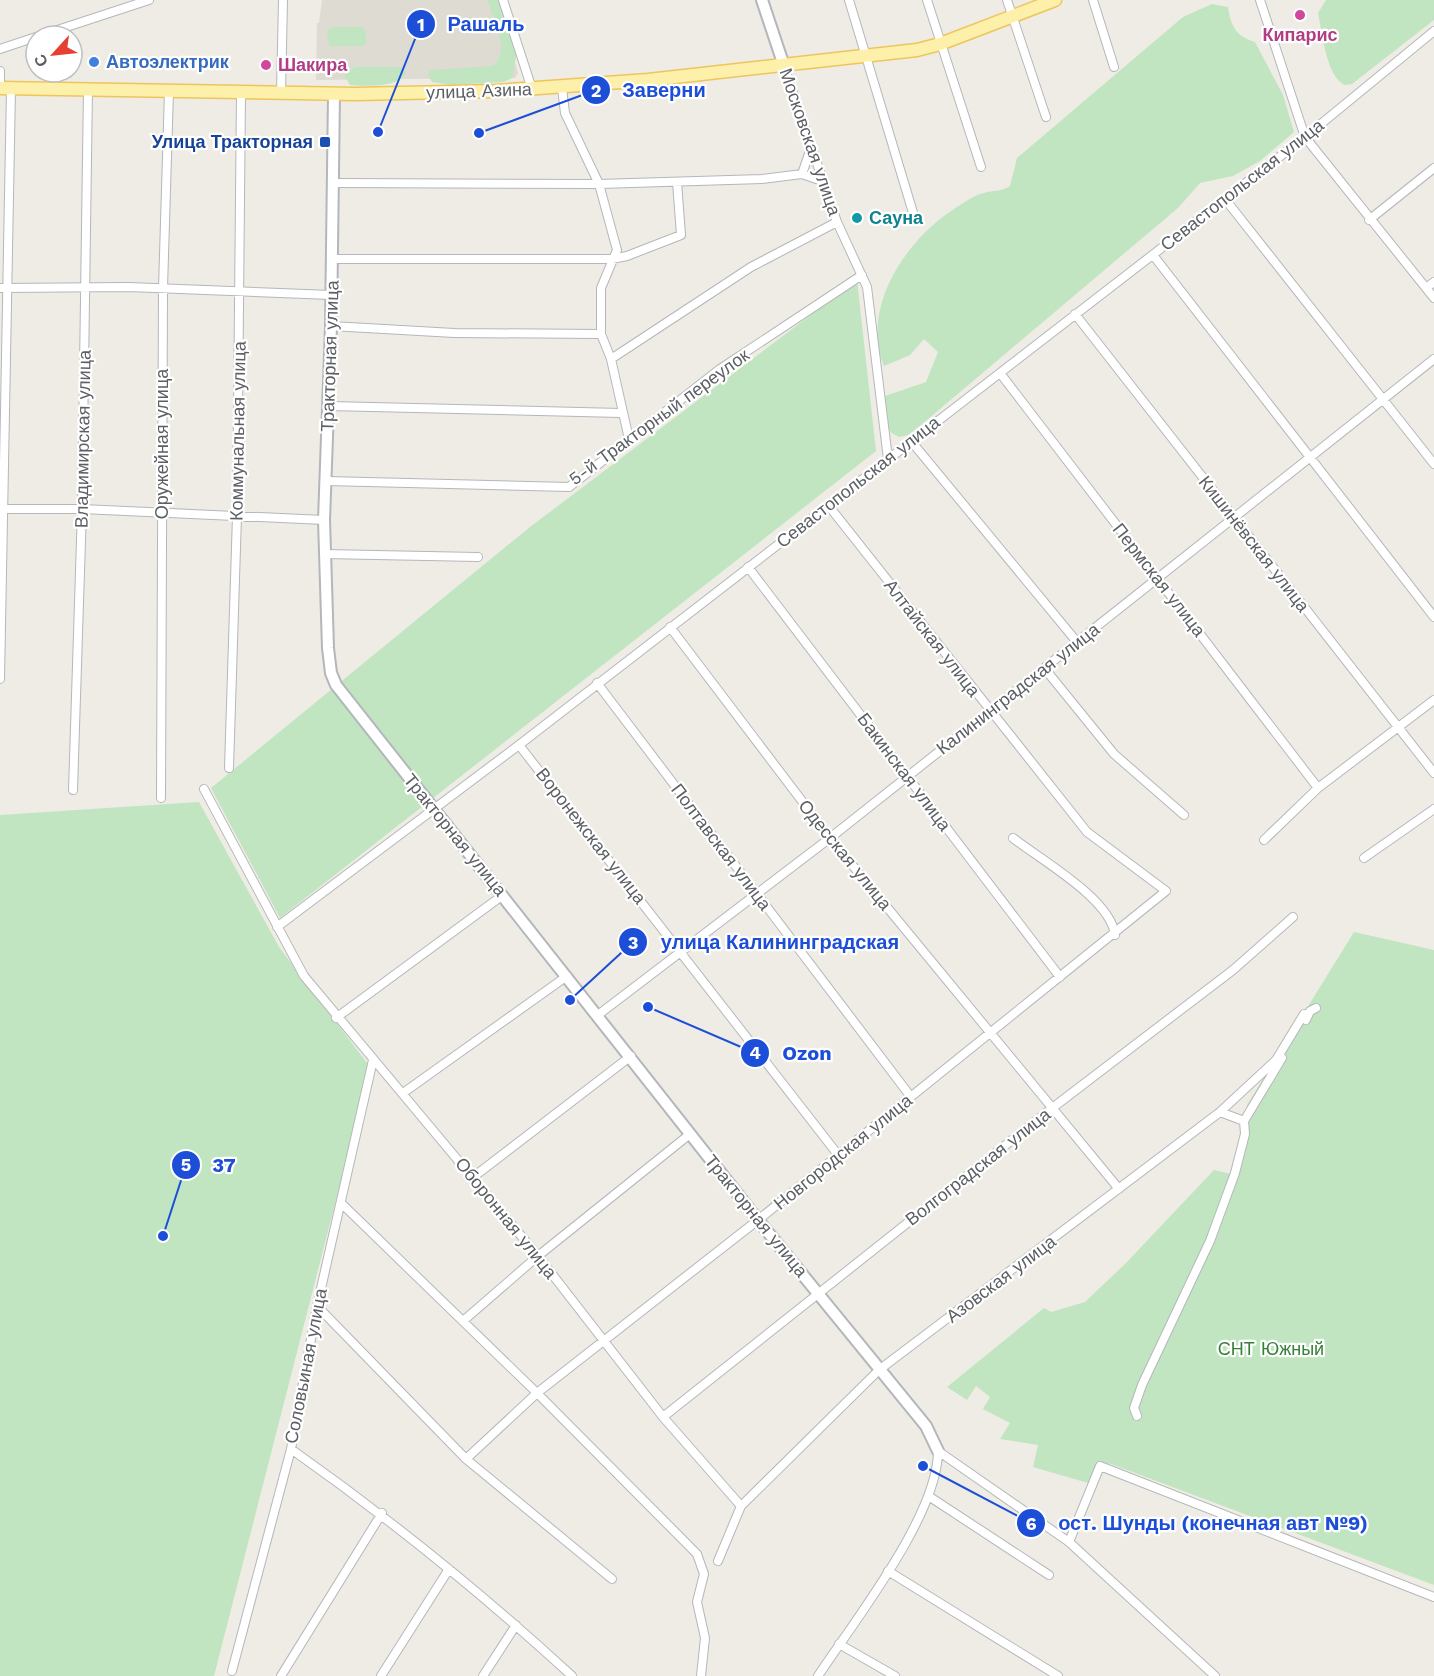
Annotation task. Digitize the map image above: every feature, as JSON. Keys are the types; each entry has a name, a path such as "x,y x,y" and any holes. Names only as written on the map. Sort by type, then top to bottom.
{"main road":[{"name":"улица Азина","path":"4,88 334,94 562,88 784,66 940,44 1055,0"}],"street":[{"path":"77,24 149,0"},
{"path":"281,93 283,0"},
{"path":"503,0 532,89"},
{"name":"Московская улица","path":"762,0 822,181 837,222 867,287 888,459"},
{"path":"849,0 914,216"},
{"path":"927,0 981,167"},
{"path":"1007,0 1046,117"},
{"path":"1093,0 1114,67"},
{"path":"1260,0 1305,137 1369,220 1434,298"},
{"name":"Севастопольская улица","path":"277,927 519,745 1153,255 1305,137 1434,31"},
{"path":"0,49 24,41"},
{"path":"0,71 4,88 3,509 0,679"},
{"path":"562,88 565,113 598,184 617,250 601,288 601,334 611,359 621,413 629,439"},
{"name":"Владимирская улица","path":"74,790 82,509 88,89"},
{"name":"Оружейная улица","path":"161,798 163,288 169,91"},
{"name":"Коммунальная улица","path":"229,768 237,516 241,93"},
{"name":"Тракторная улица","path":"334,94 332,326 324,554 328,648 331,673 336,685 631,1056 758,1221 926,1426 938,1450"},
{"path":"801,174 812,148"},
{"path":"1369,220 1434,168"},
{"path":"333,183 598,184 762,179 801,174 822,181"},
{"path":"332,259 612,259 627,256 681,236 677,182"},
{"path":"1225,199 1434,464"},
{"path":"611,359 751,267 837,222"},
{"path":"1153,255 1309,459 1434,617"},
{"name":"5-й Тракторный переулок","path":"326,481 569,487 720,369 862,275"},
{"path":"1426,288 1434,282"},
{"path":"3,288 163,288 331,295"},
{"name":"Кишинёвская улица","path":"1076,314 1434,773"},
{"path":"332,326 453,333 601,334"},
{"name":"Калининградская улица","path":"598,1015 830,838 1434,359"},
{"name":"Пермская улица","path":"1000,373 1318,788"},
{"path":"329,406 621,413"},
{"path":"911,441 1077,642"},
{"name":"Алтайская улица","path":"828,505 1087,832 1166,891"},
{"path":"3,509 82,509 324,520"},
{"path":"324,554 478,556"},
{"name":"Бакинская улица","path":"748,567 1060,977"},
{"name":"Одесская улица","path":"669,627 830,838 1119,1189"},
{"path":"1045,669 1114,754 1184,815"},
{"name":"Полтавская улица","path":"597,683 911,1097"},
{"path":"1264,840 1318,788 1434,700"},
{"name":"Воронежская улица","path":"519,745 839,1156"},
{"name":"Оборонная улица","path":"204,789 304,976 336,1018 403,1093 538,1256 663,1417 741,1506"},
{"path":"1364,858 1434,809"},
{"path":"1013,838 1095,899 1108,917 1115,935"},
{"name":"Новгородская улица","path":"466,1459 537,1393 758,1221 1115,935 1166,891"},
{"path":"336,1018 503,896"},
{"name":"Волгоградская улица","path":"663,1417 1051,1109 1233,970 1293,917"},
{"path":"403,1093 567,976"},
{"path":"1137,1416 1134,1408 1142,1385 1210,1241 1245,1134 1244,1121 1310,1011 1316,1008"},
{"name":"Азовская улица","path":"718,1561 741,1506 879,1370 1220,1112 1276,1060 1304,1014"},
{"path":"472,1178 631,1056"},
{"name":"Соловьиная улица","path":"232,1671 291,1449 317,1306 373,1060"},
{"path":"1220,1112 1244,1121"},
{"path":"463,1321 538,1256 690,1134"},
{"path":"341,1203 537,1393 697,1554 704,1574 697,1602 705,1638 701,1676"},
{"path":"317,1306 466,1459 612,1579"},
{"path":"291,1449 382,1514 516,1625 572,1676"},
{"path":"818,1676 888,1570 930,1497 938,1468 938,1450"},
{"path":"938,1450 1069,1542 1215,1676"},
{"path":"1069,1542 1100,1466 1434,1597"},
{"path":"930,1497 1049,1575"},
{"path":"281,1676 382,1514"},
{"path":"381,1676 449,1569"},
{"path":"888,1570 1059,1676"},
{"path":"483,1676 516,1625"},
{"path":"840,1644 895,1676"}],"shaded area":[{"path":"322,0 490,0 508,38 518,73 515,78 316,80 317,23 319,23"}],"green space":[{"path":"487,0 500,0 517,52 512,78 504,82 451,85 432,82 428,75 430,70 492,66 498,60 501,44"},
{"path":"1326,0 1434,0 1434,20 1352,84 1345,85 1333,73 1323,42 1318,13"},
{"path":"1212,4 1228,7 1231,20 1239,34 1255,42 1283,95 1294,132 1260,161 1233,176 1200,183 1178,208 921,425 908,435 899,437 890,432 882,397 926,382 938,352 924,339 910,355 884,366 878,344 878,322 891,279 903,259 934,224 967,200 1010,186 1017,158 1183,17"},
{"path":"333,27 364,27 367,43 363,46 329,46 327,31"},
{"path":"355,67 401,67 406,74 401,79 388,84 350,85 344,75"},
{"path":"857,280 876,451 280,918 211,788 530,527"},
{"path":"199,802 279,947 370,1067 214,1676 0,1676 0,815"},
{"name":"СНТ Южный","path":"1354,932 1434,950 1434,1585 1111,1464 1101,1463 1088,1483 1033,1467 1038,1445 1000,1439 1010,1423 983,1409 990,1397 976,1386 967,1400 947,1387 1044,1308 1051,1312 1085,1302 1126,1263 1214,1170 1231,1174 1243,1143 1247,1105"}],"place":[{"name":"Кипарис","path":"1300,15"},
{"name":"Автоэлектрик","path":"94,62"},
{"name":"Шакира","path":"266,65"},
{"name":"Рашаль","path":"378,132"},
{"name":"Заверни","path":"479,133"},
{"name":"Улица Тракторная","path":"325,142"},
{"name":"Сауна","path":"857,218"},
{"name":"улица Калининградская","path":"570,1000"},
{"name":"Ozon","path":"648,1007"},
{"name":"37","path":"163,1236"},
{"name":"ост. Шунды (конечная авт №9)","path":"923,1466"}]}
